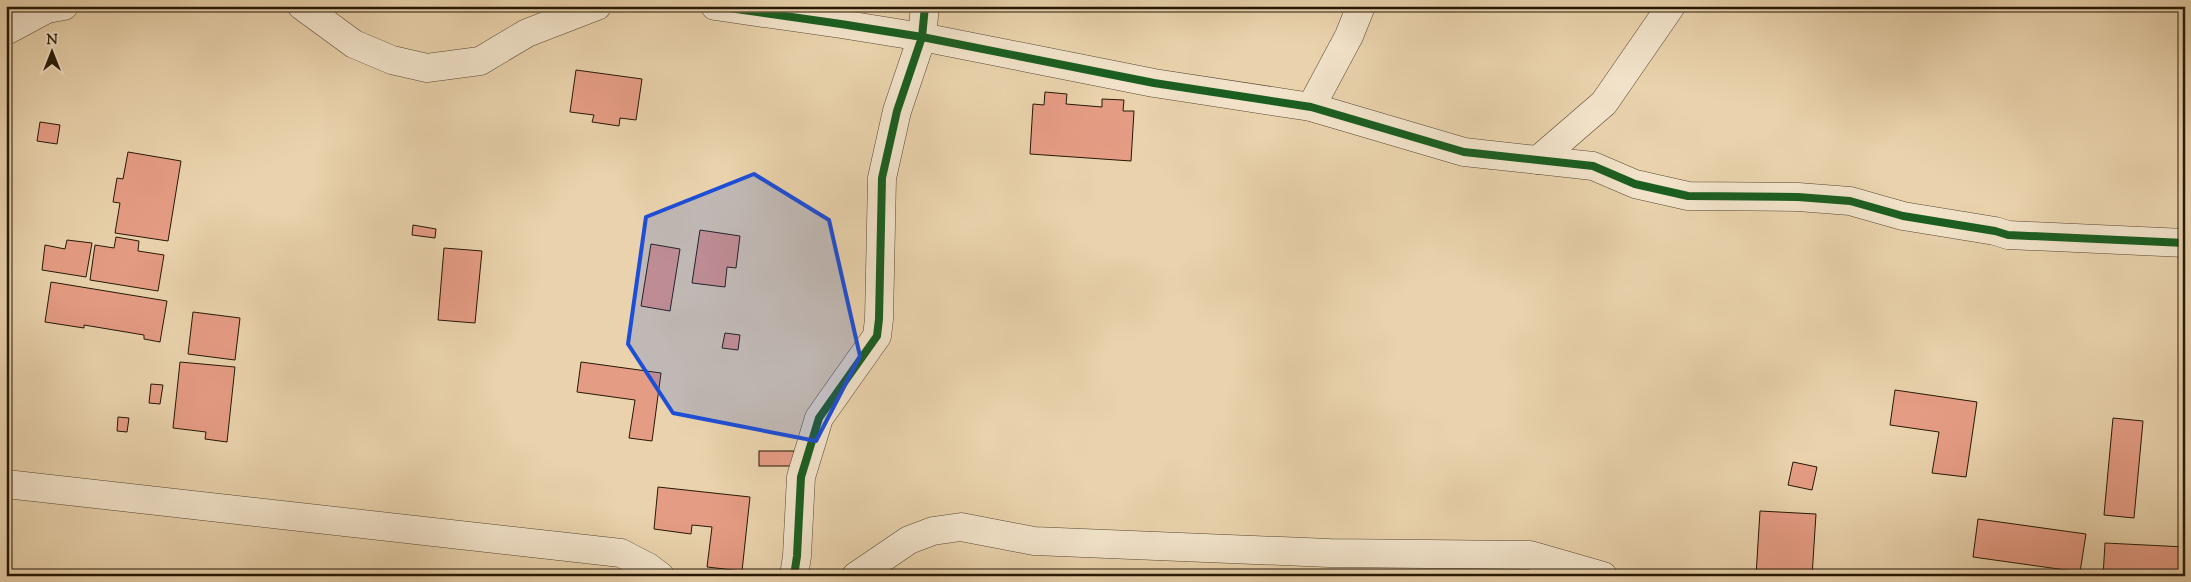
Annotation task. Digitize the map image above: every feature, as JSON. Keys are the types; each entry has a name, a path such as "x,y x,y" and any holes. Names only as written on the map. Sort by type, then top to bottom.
{"street":[{"path":"6,31 47,9 64,6"},
{"path":"302,6 354,44 392,60 427,68 480,61 528,33 597,6"},
{"path":"715,6 922,37 1154,83 1311,107 1464,152 1593,166 1634,184 1688,196 1798,197 1850,201 1903,216 1995,231 2008,235 2185,243"},
{"path":"794,576 797,556 800,477 819,418 877,336 882,178 897,111 922,37 924,6"},
{"path":"1311,107 1349,36 1361,6"},
{"path":"1538,160 1604,103 1671,6"},
{"path":"6,484 621,553 648,567 660,576"},
{"path":"856,576 909,540 933,531 961,527 1044,541 1329,553 1529,565 1603,576"}],"highlighted area":[{"path":"754,174 829,220 860,356 816,441 673,413 628,344 646,217"}],"building":[{"path":"576,70 642,79 636,120 620,118 619,126 592,122 594,115 570,112"},
{"path":"1045,92 1067,94 1066,104 1102,107 1102,99 1124,100 1123,111 1134,111 1131,161 1030,154 1033,104 1044,105"},
{"path":"40,122 60,125 57,144 37,141"},
{"path":"128,152 181,161 168,241 115,233 120,203 113,202 117,178 123,179"},
{"path":"413,225 436,229 435,238 412,235"},
{"path":"700,230 740,236 736,268 727,267 725,287 692,283"},
{"path":"116,237 139,241 138,251 164,255 158,291 90,280 95,245 114,248"},
{"path":"67,240 92,243 86,277 42,270 45,245 65,249"},
{"path":"651,244 680,249 670,311 641,306"},
{"path":"444,248 482,251 475,323 438,320"},
{"path":"51,282 167,301 160,342 144,339 144,335 84,325 84,328 45,322"},
{"path":"193,312 240,318 235,360 188,354"},
{"path":"725,333 740,335 738,350 722,348"},
{"path":"180,362 235,367 227,442 205,439 206,432 173,428"},
{"path":"581,362 661,373 652,441 629,438 635,400 577,392"},
{"path":"151,384 163,385 160,404 149,403"},
{"path":"1895,390 1977,402 1966,477 1932,473 1939,432 1890,425"},
{"path":"118,417 129,418 127,432 117,431"},
{"path":"2113,418 2143,421 2134,518 2104,515"},
{"path":"759,451 794,451 794,466 759,466"},
{"path":"1793,462 1817,467 1812,490 1788,485"},
{"path":"658,487 750,497 742,571 707,567 712,527 692,525 691,534 654,529"},
{"path":"1760,511 1816,514 1812,576 1756,576"},
{"path":"1978,519 2086,534 2080,572 1973,557"},
{"path":"2105,543 2185,547 2185,576 2103,576"}],"cycle path":[{"path":"715,6 922,37 897,111 882,178 877,336 819,418 801,477 797,556 794,576"},
{"path":"925,6 922,37 1154,83 1311,107 1464,152 1593,166 1635,184 1688,196 1798,197 1850,201 1903,216 1995,231 2008,235 2185,243"}]}
